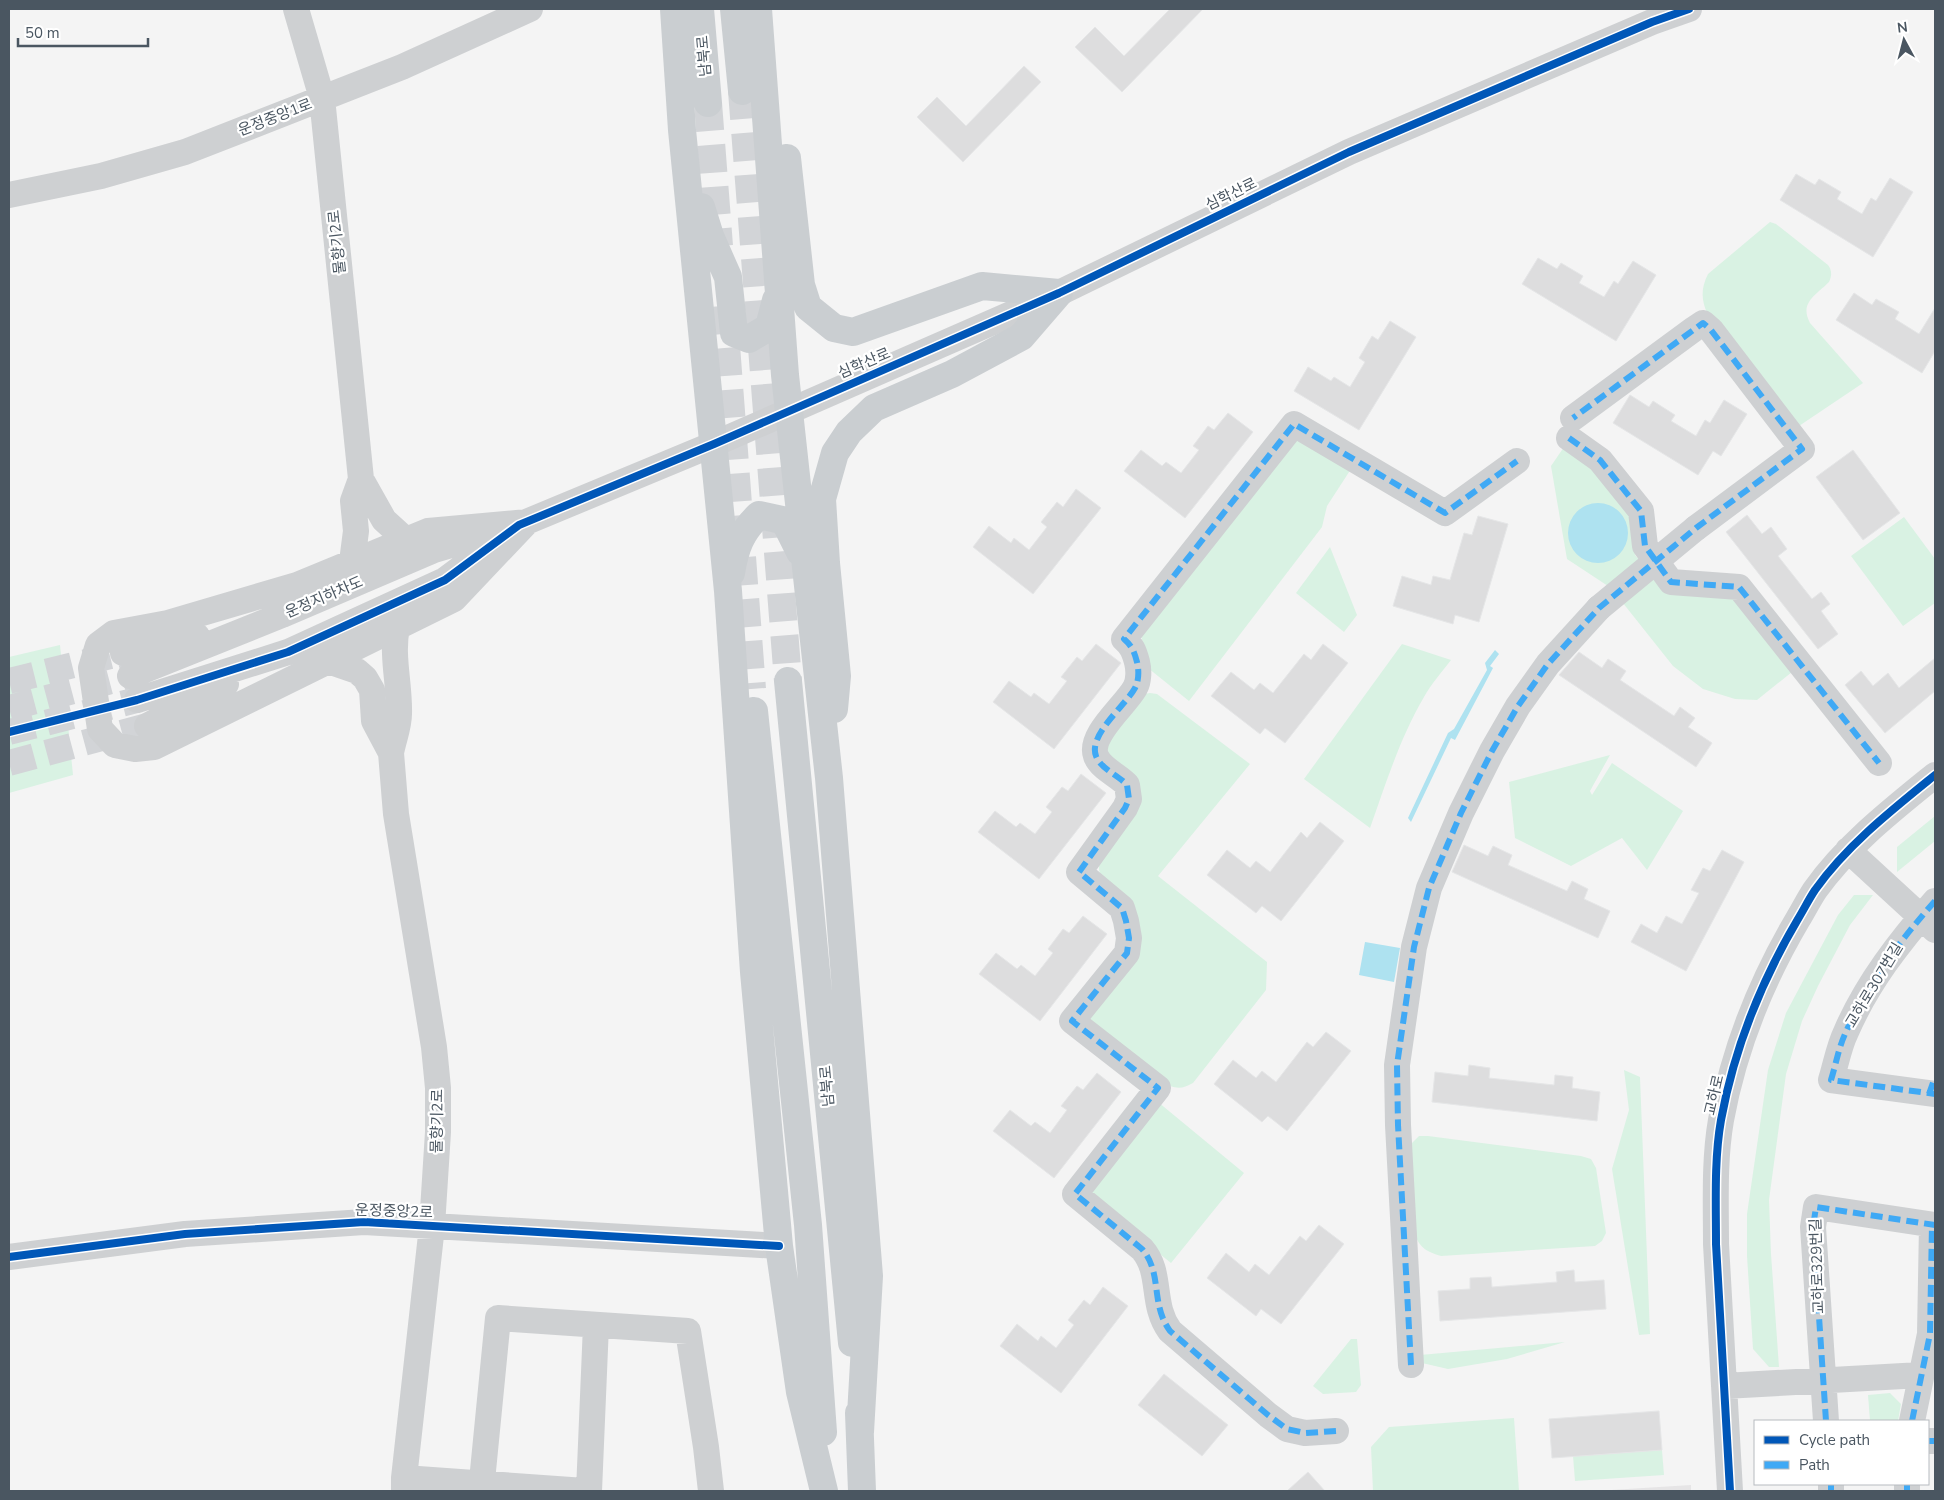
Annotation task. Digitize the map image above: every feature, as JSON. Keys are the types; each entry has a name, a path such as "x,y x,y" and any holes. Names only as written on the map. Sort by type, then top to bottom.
{"main road":[{"path":"674,9 685,153 728,591 754,972 779,1246 800,1392 826,1491"},
{"name":"남북로","path":"700,9 708,103"},
{"path":"734,9 742,91"},
{"path":"758,9 788,412 829,778 869,1276 860,1432"},
{"path":"768,9 773,31 801,285 808,307 834,328 853,332 982,286 1059,293"},
{"path":"685,153 710,236 728,277 734,333 748,339 769,328 779,291"},
{"path":"829,778 837,676 822,499 835,453 849,432 874,408 952,374 1021,336 1059,293"},
{"path":"728,591 734,554 747,526 759,515 782,520 804,560"},
{"name":"남북로","path":"788,681 860,1432 862,1491"},
{"path":"752,689 808,1225 826,1491"}],"street":[{"name":"물향기2로","path":"296,9 322,98 361,479"},
{"name":"운정중앙1로","path":"9,195 101,176 185,152 402,67 530,9"},
{"name":"심학산로","path":"523,524 714,444 1059,293 1349,152 1652,22 1690,9"},
{"path":"1411,1365 1398,1125 1397,1065 1414,947 1429,888 1461,813 1492,751 1518,706 1548,664 1599,608 1696,528 1802,449 1711,330 1703,323 1571,428 1600,460 1641,511 1645,546 1671,582 1739,587 1878,763"},
{"path":"1336,1431 1305,1433 1288,1429 1268,1415 1170,1330 1162,1320 1158,1307 1154,1272 1150,1258 1142,1249 1074,1194 1158,1088 1072,1021 1127,953 1129,938 1122,908 1079,872 1125,808 1129,799 1127,785 1102,765 1096,757 1095,746 1098,736 1136,687 1138,677 1135,653 1132,646 1124,639 1294,424 1446,512 1517,462"},
{"path":"361,479 384,520 406,540"},
{"path":"352,562 356,531 352,501 361,479"},
{"path":"523,524 454,599 154,747 135,749 115,745 100,729 91,668 98,645 114,633 168,623 298,585 428,531 523,524"},
{"path":"147,726 288,652 445,580 523,524"},
{"name":"운정지하차도","path":"288,652 130,676 282,615 434,550 523,524"},
{"path":"391,753 399,716 395,656 397,627"},
{"path":"328,661 357,670 365,678 372,690 374,721 391,753"},
{"name":"물향기2로","path":"391,753 396,814 434,1047 438,1088 438,1132 432,1226 404,1485"},
{"name":"교하로","path":"1730,1491 1716,1244 1716,1205 1721,1121 1730,1080 1746,1030 1765,982 1788,936 1815,890 1848,850 1935,775"},
{"name":"교하로307번길","path":"1848,850 1931,916 1904,936 1871,984 1845,1032 1831,1080 1933,1088"},
{"name":"교하로329번길","path":"1826,1420 1813,1227 1816,1208 1933,1225 1933,1332 1912,1420"},
{"name":"운정중앙2로","path":"9,1257 194,1233 364,1222 779,1246"},
{"path":"482,1487 498,1318 688,1331 711,1491"},
{"path":"404,1485 587,1491 596,1325"},
{"path":"1724,1386 1922,1375"}],"shaded area":[{"path":"1691,1485 1691,1491 1595,1491"}],"green space":[{"path":"1770,222 1776,224 1828,265 1831,278 1810,300 1806,310 1807,316 1810,323 1863,383 1799,426 1707,313 1703,298 1704,284 1708,274"},
{"path":"1297,436 1351,469 1327,506 1322,527 1189,701 1148,668 1141,635"},
{"path":"1564,447 1592,466 1632,515 1635,555 1665,590 1731,595 1792,672 1757,700 1735,699 1703,689 1673,666 1611,588 1567,559 1551,466"},
{"path":"1904,517 1935,559 1935,603 1903,626 1851,556"},
{"path":"1330,547 1357,615 1344,632 1296,593"},
{"path":"1402,644 1451,660 1433,683 1415,713 1394,761 1370,828 1304,779"},
{"path":"60,645 73,775 9,793 9,657"},
{"path":"1144,694 1157,694 1250,764 1158,876 1267,962 1266,990 1193,1083 1182,1088 1170,1086 1088,1019 1136,961 1099,870 1099,861 1132,818 1109,758 1107,742"},
{"path":"1610,755 1590,791 1592,795 1612,763 1683,811 1647,870 1622,838 1571,866 1515,838 1509,782"},
{"path":"1935,816 1935,841 1897,872 1897,847"},
{"path":"1854,895 1873,895 1850,925 1818,986 1802,1021 1786,1074 1769,1200 1779,1367 1769,1367 1753,1349 1747,1256 1747,1214 1768,1070 1786,1013 1838,915"},
{"path":"1624,1070 1640,1077 1650,1334 1639,1335 1612,1169 1629,1110"},
{"path":"1158,1102 1244,1173 1171,1263 1084,1193"},
{"path":"1419,1136 1581,1156 1591,1159 1596,1168 1606,1233 1602,1241 1595,1246 1441,1256 1428,1251 1419,1243 1415,1235 1411,1144"},
{"path":"1351,1339 1357,1339 1361,1385 1356,1392 1323,1394 1313,1386"},
{"path":"1565,1342 1507,1359 1448,1369 1422,1363 1420,1355"},
{"path":"1890,1393 1901,1404 1898,1420 1870,1420 1868,1395"},
{"path":"1514,1418 1519,1491 1373,1491 1371,1447 1389,1427"},
{"path":"1662,1450 1664,1475 1575,1481 1573,1456"}],"water":[{"path":"1598,503 1615,508 1623,516 1628,533 1623,550 1615,558 1598,563 1581,558 1573,550 1568,533 1573,516 1581,508"},
{"path":"1495,650 1499,654 1490,666 1493,668 1455,740 1451,738 1411,822 1408,818 1448,733 1454,729 1487,670 1485,663"},
{"path":"1365,942 1400,948 1394,982 1359,975"}],"building":[{"path":"1170,9 1203,9 1122,92 1075,47 1095,27 1124,56"},
{"path":"1024,66 1041,82 963,162 917,117 937,97 966,126"},
{"path":"1796,174 1815,185 1819,179 1841,192 1837,199 1862,214 1871,198 1876,201 1890,178 1913,192 1873,257 1780,200"},
{"path":"1538,258 1557,269 1561,263 1583,276 1579,283 1604,297 1614,281 1618,284 1633,261 1656,275 1616,341 1522,284"},
{"path":"1854,293 1872,305 1876,299 1899,312 1895,319 1919,334 1935,308 1935,351 1922,373 1836,320"},
{"path":"1390,321 1416,337 1359,430 1294,391 1308,367 1331,381 1334,377 1350,387 1365,362 1359,358 1372,336 1378,340"},
{"path":"1630,395 1649,407 1653,401 1675,415 1671,421 1696,436 1705,420 1710,423 1724,400 1747,414 1721,456 1713,451 1698,475 1613,423"},
{"path":"1228,413 1253,432 1185,518 1124,471 1141,450 1162,466 1166,462 1181,473 1199,450 1193,446 1208,426 1214,430"},
{"path":"1853,450 1900,513 1863,540 1816,477"},
{"path":"1076,489 1101,508 1033,594 973,547 989,526 1011,543 1014,538 1029,550 1047,527 1041,522 1057,502 1063,507"},
{"path":"1747,515 1762,534 1771,527 1787,549 1778,556 1812,599 1821,592 1830,604 1821,611 1838,634 1818,649 1726,532"},
{"path":"1478,516 1508,524 1479,622 1455,615 1453,624 1393,606 1402,576 1431,585 1433,576 1450,580 1464,533 1472,535"},
{"path":"1096,644 1121,663 1054,749 993,702 1009,681 1031,697 1034,693 1049,704 1067,681 1061,677 1077,657 1082,661"},
{"path":"1323,644 1348,663 1285,743 1265,728 1260,734 1211,696 1231,672 1254,690 1260,683 1273,693 1304,654 1311,660"},
{"path":"1579,652 1602,668 1608,659 1626,671 1620,680 1674,716 1680,707 1695,718 1688,727 1712,743 1696,767 1559,675"},
{"path":"1935,658 1935,691 1885,733 1845,685 1861,671 1873,686 1888,673 1899,688"},
{"path":"1081,774 1106,793 1039,879 978,832 995,811 1016,827 1020,823 1035,834 1052,812 1046,807 1062,787 1068,791"},
{"path":"1320,822 1344,841 1281,921 1262,906 1256,913 1207,875 1227,850 1250,868 1256,861 1270,872 1301,832 1307,838"},
{"path":"1464,845 1488,856 1493,846 1512,855 1508,865 1567,891 1572,881 1588,889 1584,899 1610,911 1598,938 1452,872"},
{"path":"1722,850 1744,862 1686,971 1631,942 1641,924 1657,933 1666,916 1682,924 1699,893 1691,890 1703,868 1710,871"},
{"path":"1083,916 1107,934 1040,1021 979,974 996,953 1017,969 1021,965 1035,976 1053,953 1048,949 1063,929 1069,933"},
{"path":"1326,1032 1351,1051 1287,1131 1268,1116 1262,1122 1214,1084 1233,1060 1256,1078 1262,1071 1276,1082 1307,1042 1313,1047"},
{"path":"1469,1065 1490,1068 1489,1078 1554,1085 1555,1075 1573,1077 1572,1088 1600,1092 1597,1121 1432,1102 1435,1072 1468,1076"},
{"path":"1097,1073 1121,1092 1054,1178 993,1131 1010,1110 1031,1126 1035,1122 1050,1133 1067,1110 1061,1106 1077,1086 1083,1090"},
{"path":"1319,1225 1344,1244 1281,1324 1261,1309 1256,1316 1207,1278 1226,1253 1249,1272 1255,1264 1269,1275 1300,1236 1306,1241"},
{"path":"1574,1270 1575,1282 1604,1280 1606,1309 1440,1321 1438,1291 1470,1289 1470,1278 1491,1277 1492,1287 1557,1282 1556,1272"},
{"path":"1103,1287 1128,1306 1061,1393 1000,1346 1017,1324 1038,1341 1041,1336 1056,1348 1074,1325 1068,1320 1084,1300 1090,1305"},
{"path":"1164,1374 1228,1425 1202,1456 1138,1405"},
{"path":"1659,1411 1662,1450 1552,1458 1549,1419"},
{"path":"1308,1472 1325,1491 1287,1491"}],"tunnel":[{"path":"742,91 788,681"},
{"path":"708,103 719,246"},
{"path":"723,306 752,689"},
{"path":"9,681 123,653"},
{"path":"9,708 130,676"},
{"path":"9,732 137,700"},
{"path":"9,763 147,726"}],"marked path":[{"path":"1411,1365 1398,1125 1397,1065 1414,947 1429,888 1461,813 1492,751 1518,706 1548,664 1599,608 1696,528 1802,449 1711,330 1703,323 1573,418"},
{"path":"1336,1431 1305,1433 1287,1429 1170,1331 1160,1310 1152,1268 1142,1249 1075,1194 1158,1088 1072,1021 1127,953 1129,938 1122,908 1079,872 1125,808 1129,799 1127,785 1098,761 1095,748 1102,730 1130,695 1137,682 1138,665 1136,658 1131,646 1124,639 1294,424 1445,513 1517,461"},
{"path":"1569,438 1600,460 1641,511 1645,546 1671,582 1739,587 1879,763"},
{"path":"1935,901 1885,963 1864,996 1839,1049 1831,1080 1935,1094"},
{"path":"1929,1094 1935,1077"},
{"path":"1826,1420 1813,1227 1816,1207 1935,1225"},
{"path":"1912,1420 1930,1334 1932,1225"},
{"path":"1929,1441 1935,1441"},
{"path":"1831,1485 1831,1491"},
{"path":"1907,1485 1907,1491"}],"cycle path":[{"path":"9,732 137,700 288,652 445,580 519,525 714,444 1059,293 1349,152 1652,22 1689,9"},
{"path":"1730,1491 1716,1244 1716,1166 1721,1120 1733,1067 1761,991 1785,942 1815,890 1856,843 1887,814 1935,775"},
{"path":"9,1257 185,1234 364,1222 779,1246"}]}
